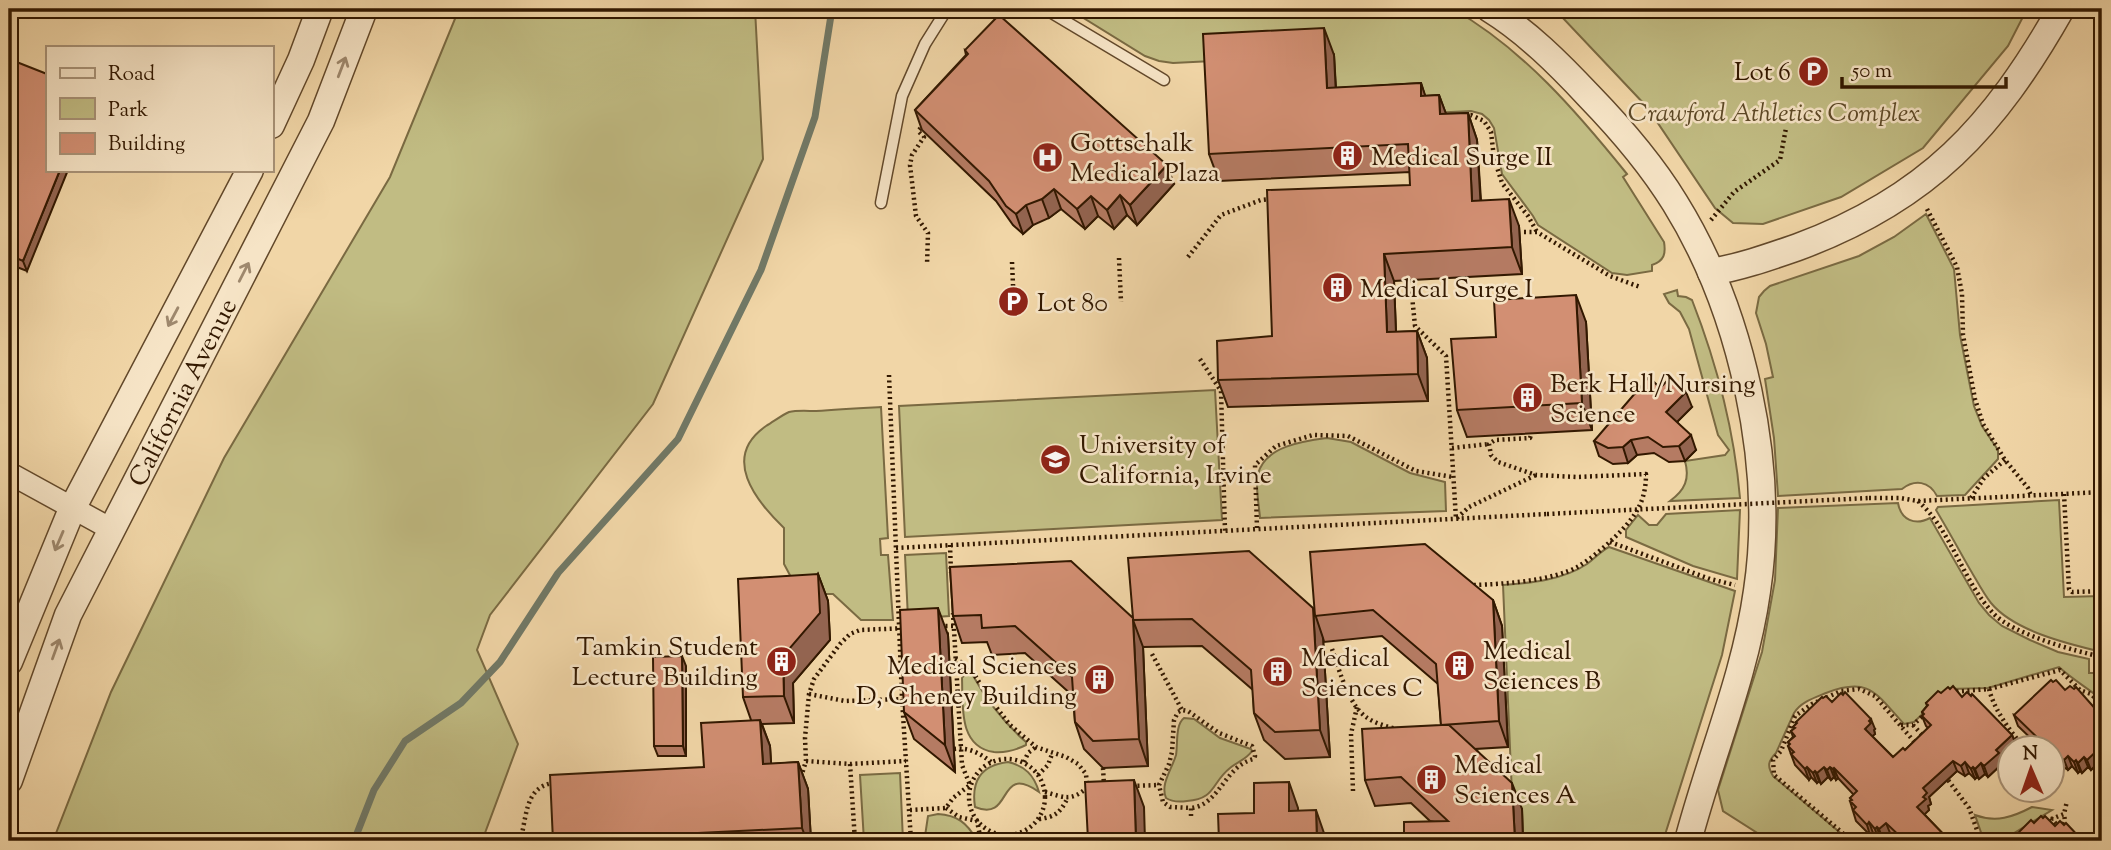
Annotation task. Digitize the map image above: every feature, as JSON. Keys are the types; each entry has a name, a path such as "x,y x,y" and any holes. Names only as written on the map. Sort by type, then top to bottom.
{"street":[{"path":"273,121 301,60 320,9"},
{"name":"California Avenue","path":"9,780 68,615 321,121 364,9"},
{"path":"1490,9 1551,57 1630,140 1676,204 1711,272 1746,380 1756,428 1761,498 1762,533 1758,589 1739,680 1688,841"},
{"path":"1711,272 1746,266 1834,233 1876,212 1916,187 1979,130 2019,78 2061,9"},
{"name":"California Avenue","path":"9,662 72,509 249,172"},
{"path":"9,473 111,529"}],"lane":[{"path":"881,203 902,96 925,44 947,9"},
{"path":"1045,9 1164,80"}],"path":[{"path":"1460,115 1471,114 1483,121 1491,132 1494,158 1502,183 1537,232 1610,275 1640,286"},
{"path":"927,121 918,131 924,137 912,155 911,165 916,216 928,233 927,265"},
{"path":"1717,212 1734,192 1780,160 1786,128"},
{"path":"1188,257 1221,215 1261,200 1274,199"},
{"path":"1927,209 1957,267 1962,294 1963,335 1975,399 1983,424 2031,496"},
{"path":"1524,232 1537,232"},
{"path":"1119,258 1121,302"},
{"path":"1012,262 1014,307"},
{"path":"1410,273 1415,326 1446,356 1456,519"},
{"path":"1200,359 1221,391 1225,531"},
{"path":"888,375 911,841"},
{"path":"1257,529 1255,465 1276,446 1312,435 1348,436 1416,471 1453,477"},
{"path":"1452,448 1489,444 1495,440 1530,438 1531,435"},
{"path":"1474,585 1510,584 1578,567 1610,542 1634,517 1646,492 1646,474 1577,478 1536,475 1498,462 1491,455 1489,444"},
{"path":"1971,499 1984,478 2005,460"},
{"path":"1456,519 1469,507 1536,475"},
{"path":"896,548 1869,498 1918,501 2102,492"},
{"path":"2064,494 2069,589 2073,593 2102,591"},
{"path":"1918,501 1933,514 1982,599 1995,616 2060,647 2102,657"},
{"path":"1610,542 1710,579 1758,589"},
{"path":"950,545 952,585"},
{"path":"953,612 962,765 970,785 968,798 977,821 984,828 1003,835"},
{"path":"927,627 953,626"},
{"path":"792,783 800,778 806,761 809,694 814,679 840,643 850,634 860,631 914,628"},
{"path":"1332,649 1345,687 1357,708 1367,718 1395,729 1407,730"},
{"path":"1152,654 1182,710"},
{"path":"955,659 970,667 1010,725 1036,747 1078,764 1086,774 1087,788"},
{"path":"1949,692 1989,689 2060,670 2080,690 2091,694 2102,705"},
{"path":"1852,841 1774,775 1773,760 1781,751 1795,716 1812,704 1842,691 1859,688 1875,696 1921,749 1925,738 1913,724"},
{"path":"1989,689 1992,700 2014,734"},
{"path":"809,694 845,701 902,699"},
{"path":"1353,791 1351,734 1357,708"},
{"path":"1900,725 1913,724 1931,708"},
{"path":"1182,710 1188,711 1219,733 1252,746 1255,756 1231,774 1210,801 1201,807 1170,807 1163,803 1159,785 1172,752 1174,720 1182,710"},
{"path":"1024,762 1028,753 1036,747"},
{"path":"954,749 961,748 982,755 991,762"},
{"path":"1038,775 1048,765 1052,754"},
{"path":"946,808 970,785 982,768 991,762 1002,759 1024,762 1038,775 1045,792 1045,802 1038,819 1023,831 1003,835 996,841"},
{"path":"806,761 850,764 906,761"},
{"path":"850,764 855,841"},
{"path":"1103,768 1105,795"},
{"path":"1944,775 1969,808 1981,841"},
{"path":"520,841 528,803 537,790 548,784 558,783"},
{"path":"1123,786 1159,785"},
{"path":"1045,792 1067,799 1078,796 1087,788 1111,787"},
{"path":"1038,819 1053,818 1067,799"},
{"path":"2051,818 2061,830 2067,801"},
{"path":"909,810 946,808 958,817 977,821"},
{"path":"1191,808 1191,816"},
{"path":"2041,824 2064,814"},
{"path":"977,821 981,841"}],"green space":[{"path":"459,9 755,9 763,159 653,404 490,615 477,650 518,744 482,841 53,841 111,692 224,458 390,177"},
{"path":"1069,9 1453,9 1479,25 1526,62 1589,128 1627,174 1623,177 1664,242 1663,256 1652,265 1652,271 1627,275 1612,273 1538,225 1502,174 1494,128 1482,114 1471,111 1431,113 1213,61 1159,61 1145,56"},
{"name":"Crawford Athletics Complex","path":"1548,9 2027,9 2008,46 1923,148 1841,197 1763,224 1733,223 1715,208 1647,107 1562,17"},
{"path":"1926,214 1954,269 1960,335 1974,406 1982,426 1998,450 1998,459 1965,495 1937,496 1930,487 1917,483 1902,489 1778,496 1774,438 1765,379 1773,377 1756,313 1759,297 1770,286 1859,256 1894,237"},
{"path":"1677,290 1678,296 1692,300 1717,373 1729,422 1740,498 1670,501 1685,484 1685,461 1725,455 1729,450 1718,435 1689,329 1680,312 1669,303 1664,294"},
{"path":"1215,390 1222,520 905,537 899,406"},
{"path":"881,407 888,538 880,539 881,555 888,555 893,620 861,620 833,594 812,594 792,579 784,564 784,528 754,492 744,465 746,451 753,438 766,426 789,412"},
{"path":"1327,438 1351,442 1410,473 1445,482 1446,511 1260,518 1257,484 1262,465 1277,451"},
{"path":"2059,500 2064,597 2102,596 2102,652 2042,635 2001,613 1983,591 1936,510 1938,507"},
{"path":"1898,503 1902,514 1910,520 1930,518 1979,603 2002,626 2058,652 2089,659 2089,673 2102,673 2102,700 2059,667 1988,688 1949,689 1914,722 1904,724 1879,697 1863,687 1841,688 1817,697 1804,703 1794,713 1769,766 1773,776 1850,841 1770,841 1723,811 1718,790 1762,652 1775,580 1778,508"},
{"path":"1740,510 1737,579 1693,566 1626,537 1626,530 1638,515 1649,525 1657,525 1666,514"},
{"path":"1609,547 1735,591 1722,655 1663,841 1514,841 1503,585 1536,582 1568,574"},
{"path":"946,553 949,616 908,619 905,555"},
{"path":"966,673 972,674 996,711 1026,745 1011,751 994,752 974,742 968,734 963,712 962,678"},
{"path":"1184,718 1194,719 1220,738 1252,751 1224,774 1208,794 1196,800 1176,801 1166,798 1164,787 1176,755 1179,725"},
{"path":"1008,762 1028,772 1039,792 1026,785 1016,784 995,807 987,810 975,807 975,789 980,776 991,767"},
{"path":"900,773 903,841 864,841 860,775"},
{"path":"2032,807 2052,810 2001,841 1984,841 1975,815 1990,819 2004,818"},
{"path":"938,814 961,821 973,833 975,841 928,841 925,836 928,816"}],"building":[{"name":"Gottschalk Medical Plaza","path":"999,15 1167,165 1130,205 1120,195 1107,210 1091,196 1077,209 1054,189 1016,214 1006,206 989,181 915,110 968,54 965,50"},
{"path":"1324,28 1327,88 1421,83 1421,96 1439,95 1440,114 1468,113 1472,201 1509,199 1512,247 1384,254 1387,332 1417,331 1418,374 1218,380 1217,341 1272,336 1267,190 1410,185 1408,144 1209,154 1203,34"},
{"path":"9,59 46,74 46,172 59,172 23,261 9,255"},
{"name":"Berk Hall/Nursing Science","path":"1576,295 1582,403 1457,410 1451,339 1496,337 1494,300"},
{"path":"1649,377 1660,388 1671,377 1686,392 1666,412 1691,435 1679,446 1663,447 1648,437 1631,440 1623,447 1608,448 1594,441"},
{"name":"Medical Sciences B","path":"1425,544 1493,600 1499,721 1441,725 1436,664 1373,610 1315,616 1310,552"},
{"path":"1249,551 1313,608 1320,730 1275,732 1254,713 1251,670 1192,619 1133,620 1139,739 1093,741 1075,722 1072,677 1015,626 982,628 981,615 953,616 950,567 1071,561 1133,618 1128,558"},
{"path":"818,574 820,613 783,656 784,696 743,697 738,579"},
{"path":"938,608 945,745 904,712 900,610"},
{"path":"682,656 683,746 654,746 653,657"},
{"path":"2051,680 2056,680 2065,690 2070,686 2074,689 2076,687 2102,718 2099,721 2102,723 2102,741 2099,744 2102,746 2087,760 2084,757 2078,763 2076,760 2074,762 2068,756 2066,758 2066,734 2034,734 2014,715"},
{"path":"1953,686 1962,697 1967,692 1971,696 1972,694 2011,734 1996,734 1996,756 1984,766 1981,763 1971,769 1965,762 1961,766 1953,761 1923,788 1927,793 1923,797 1926,799 1917,807 1950,841 1905,841 1886,823 1879,829 1875,829 1869,822 1867,825 1853,810 1856,807 1850,801 1857,791 1834,768 1827,770 1824,767 1813,773 1807,767 1805,769 1791,754 1794,752 1788,742 1795,736 1791,731 1796,722 1822,697 1826,696 1832,702 1845,692 1871,719 1865,729 1893,757 1903,748 1905,750 1931,725 1922,716 1928,705 1926,703 1938,691 1941,693 1948,687 1950,689"},
{"path":"760,720 763,764 798,762 802,828 638,836 639,841 553,841 550,775 704,767 701,723"},
{"name":"Medical Sciences A","path":"1449,725 1512,783 1515,841 1404,841 1404,822 1448,821 1401,777 1365,780 1362,729"},
{"path":"1134,780 1136,841 1070,841 1088,840 1085,782"},
{"path":"1289,782 1289,811 1316,810 1317,841 1219,841 1218,814 1254,813 1254,783"},
{"path":"2041,816 2045,816 2055,826 2060,821 2064,825 2066,823 2083,841 2015,841 2022,834 2019,832 2031,820 2034,823"}],"waterway":[{"path":"354,841 374,790 405,741 461,703 500,662 558,573 678,439 761,270 815,117 832,9"}],"place":[{"name":"Lot 6","path":"1814,71"},
{"name":"Medical Surge II","path":"1348,156"},
{"name":"Gottschalk Medical Plaza","path":"1047,157"},
{"name":"Medical Surge I","path":"1337,288"},
{"name":"Lot 80","path":"1014,302"},
{"name":"Berk Hall/Nursing Science","path":"1527,398"},
{"name":"University of California, Irvine","path":"1056,459"},
{"name":"Tamkin Student Lecture Building","path":"781,661"},
{"name":"Medical Sciences B","path":"1460,665"},
{"name":"Medical Sciences C","path":"1278,672"},
{"name":"Medical Sciences D, Cheney Building","path":"1100,680"},
{"name":"Medical Sciences A","path":"1431,779"}]}
